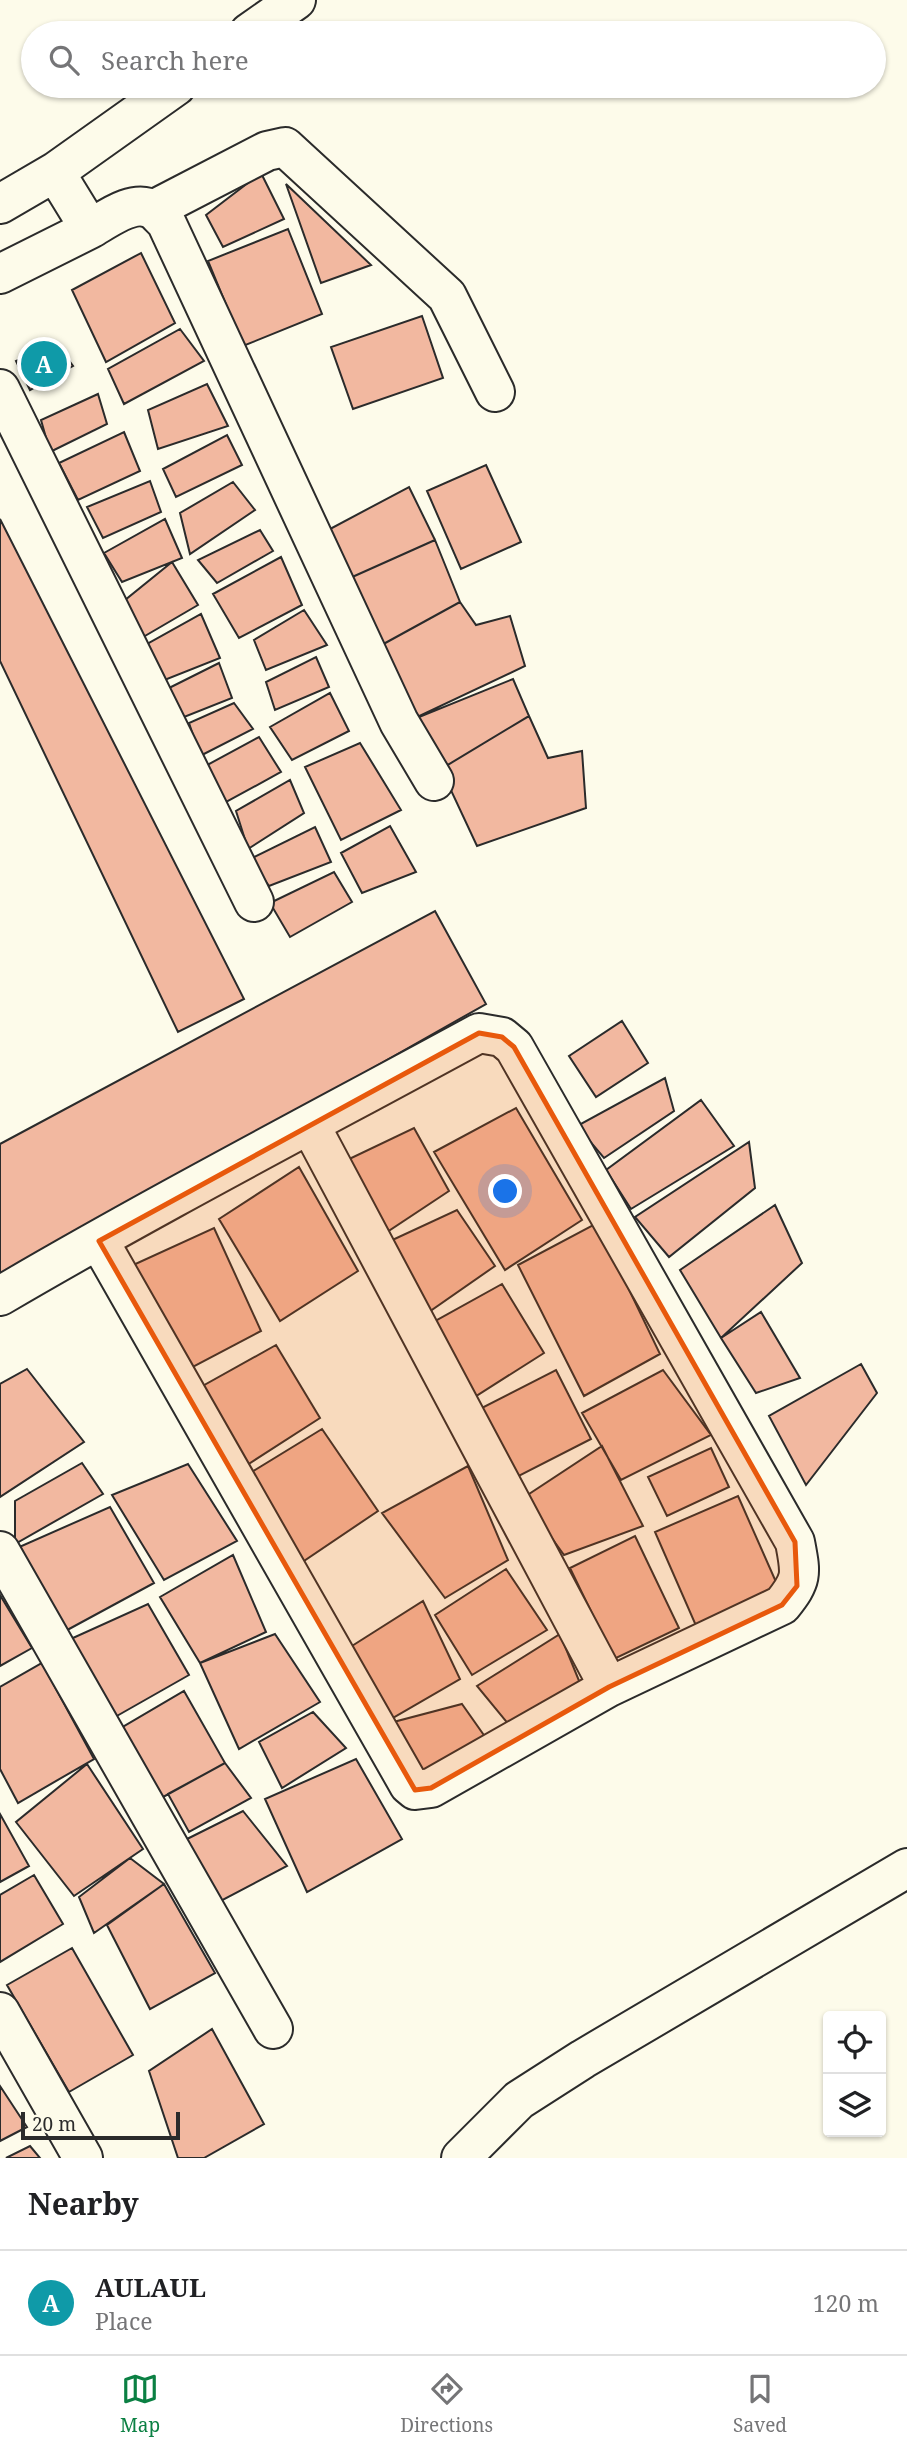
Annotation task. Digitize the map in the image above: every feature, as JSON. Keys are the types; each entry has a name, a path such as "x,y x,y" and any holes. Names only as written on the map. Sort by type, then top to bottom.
{"street":[{"path":"266,21 296,0"},
{"path":"0,204 55,172 159,98"},
{"path":"153,210 267,150 285,147 447,296 495,392"},
{"path":"55,172 90,229"},
{"path":"0,274 123,211 142,206 153,210 166,222 399,722 434,781"},
{"path":"0,389 254,902"},
{"path":"0,1296 99,1241 310,1125 479,1033 502,1037 514,1047 795,1542 799,1567 797,1586 782,1605 608,1687 431,1787 415,1790 409,1785 99,1241"},
{"path":"310,1125 608,1687"},
{"path":"0,1551 273,2029"},
{"path":"461,2158 519,2100 583,2059 907,1868"},
{"path":"0,2012 83,2158"}],"highlighted area":[{"path":"479,1033 502,1037 514,1047 795,1542 797,1586 782,1605 609,1687 431,1788 415,1790 99,1241"}],"building":[{"path":"261,173 284,219 223,247 206,215"},
{"path":"286,184 371,265 321,283"},
{"path":"288,229 322,314 243,346 208,261"},
{"path":"141,253 175,323 106,362 72,290"},
{"path":"422,316 443,378 353,409 331,347"},
{"path":"180,329 204,361 124,404 108,369"},
{"path":"56,343 73,366 30,390 16,361"},
{"path":"207,384 228,426 158,449 148,410"},
{"path":"98,394 107,424 50,452 41,420"},
{"path":"124,432 140,471 78,500 59,463"},
{"path":"227,435 242,465 176,497 163,469"},
{"path":"486,465 521,542 461,569 427,491"},
{"path":"150,481 161,512 103,538 87,507"},
{"path":"233,482 255,510 190,554 180,513"},
{"path":"409,487 435,540 350,578 330,529"},
{"path":"0,519 244,999 178,1032 0,661"},
{"path":"165,519 182,558 122,582 104,553"},
{"path":"260,530 273,551 217,583 198,560"},
{"path":"435,540 460,602 378,647 350,578"},
{"path":"281,557 302,605 239,638 213,594"},
{"path":"172,562 198,605 138,640 114,609"},
{"path":"460,602 476,625 510,616 525,666 411,720 378,647"},
{"path":"304,610 327,645 266,670 254,640"},
{"path":"201,614 220,658 157,683 140,648"},
{"path":"316,657 329,687 275,710 266,682"},
{"path":"219,663 232,698 174,721 159,693"},
{"path":"513,679 529,716 441,769 419,717"},
{"path":"330,693 349,731 292,760 270,727"},
{"path":"234,703 253,729 200,756 189,723"},
{"path":"529,716 548,758 582,751 586,808 477,846 441,769"},
{"path":"259,737 281,772 217,807 198,770"},
{"path":"360,743 401,810 341,840 305,767"},
{"path":"290,780 304,813 248,849 236,811"},
{"path":"390,826 416,872 362,893 341,853"},
{"path":"315,827 331,862 269,886 250,859"},
{"path":"334,872 352,902 290,937 270,903"},
{"path":"435,911 486,1004 0,1279 0,1144"},
{"path":"622,1021 648,1063 596,1097 569,1056"},
{"path":"665,1078 674,1111 604,1158 577,1126"},
{"path":"701,1100 734,1146 631,1209 606,1170"},
{"path":"516,1108 582,1220 505,1270 434,1152"},
{"path":"414,1128 449,1191 384,1234 345,1161"},
{"path":"749,1142 755,1188 669,1257 635,1217"},
{"path":"299,1167 358,1271 280,1321 219,1219"},
{"path":"775,1205 802,1263 721,1338 680,1270"},
{"path":"457,1210 495,1266 426,1314 388,1242"},
{"path":"597,1223 660,1354 584,1396 518,1265"},
{"path":"214,1228 261,1331 189,1369 131,1266"},
{"path":"502,1284 544,1353 473,1398 430,1324"},
{"path":"761,1312 800,1378 756,1393 721,1338"},
{"path":"276,1345 320,1418 244,1467 190,1393"},
{"path":"861,1364 877,1393 806,1485 769,1416"},
{"path":"27,1369 84,1442 0,1497 0,1384"},
{"path":"556,1370 591,1439 505,1483 470,1414"},
{"path":"663,1370 711,1435 621,1480 582,1413"},
{"path":"322,1429 378,1511 295,1567 250,1473"},
{"path":"602,1446 643,1526 564,1555 523,1498"},
{"path":"711,1448 729,1487 667,1516 648,1477"},
{"path":"82,1463 103,1494 15,1544 15,1501"},
{"path":"188,1464 237,1541 164,1580 112,1495"},
{"path":"468,1466 508,1560 445,1598 382,1513"},
{"path":"738,1496 780,1591 697,1628 655,1532"},
{"path":"110,1507 154,1583 58,1635 17,1548"},
{"path":"635,1536 679,1628 614,1659 570,1568"},
{"path":"233,1555 266,1632 200,1663 160,1597"},
{"path":"506,1569 547,1630 472,1675 435,1615"},
{"path":"0,1595 32,1648 0,1666"},
{"path":"423,1601 460,1679 384,1723 344,1651"},
{"path":"148,1604 189,1675 108,1721 64,1642"},
{"path":"275,1634 320,1702 239,1749 200,1663"},
{"path":"560,1634 584,1693 510,1726 477,1686"},
{"path":"42,1663 94,1759 18,1803 0,1769 0,1687"},
{"path":"184,1691 225,1763 154,1802 121,1728"},
{"path":"462,1704 488,1741 419,1784 386,1724"},
{"path":"313,1712 346,1748 282,1788 259,1742"},
{"path":"356,1759 402,1839 307,1892 265,1799"},
{"path":"225,1763 251,1798 189,1832 168,1794"},
{"path":"87,1764 143,1849 74,1896 16,1822"},
{"path":"243,1811 287,1866 215,1904 175,1845"},
{"path":"0,1814 29,1866 0,1882"},
{"path":"130,1858 164,1884 94,1933 79,1897"},
{"path":"34,1875 63,1924 0,1962 0,1895"},
{"path":"164,1884 215,1973 150,2009 107,1925"},
{"path":"72,1948 133,2055 69,2092 7,1985"},
{"path":"212,2029 264,2124 204,2158 178,2158 149,2071"},
{"path":"0,2086 27,2127 0,2141"},
{"path":"30,2146 40,2158 6,2158"}],"place":[{"name":"AULAUL","path":"44,364"}]}
